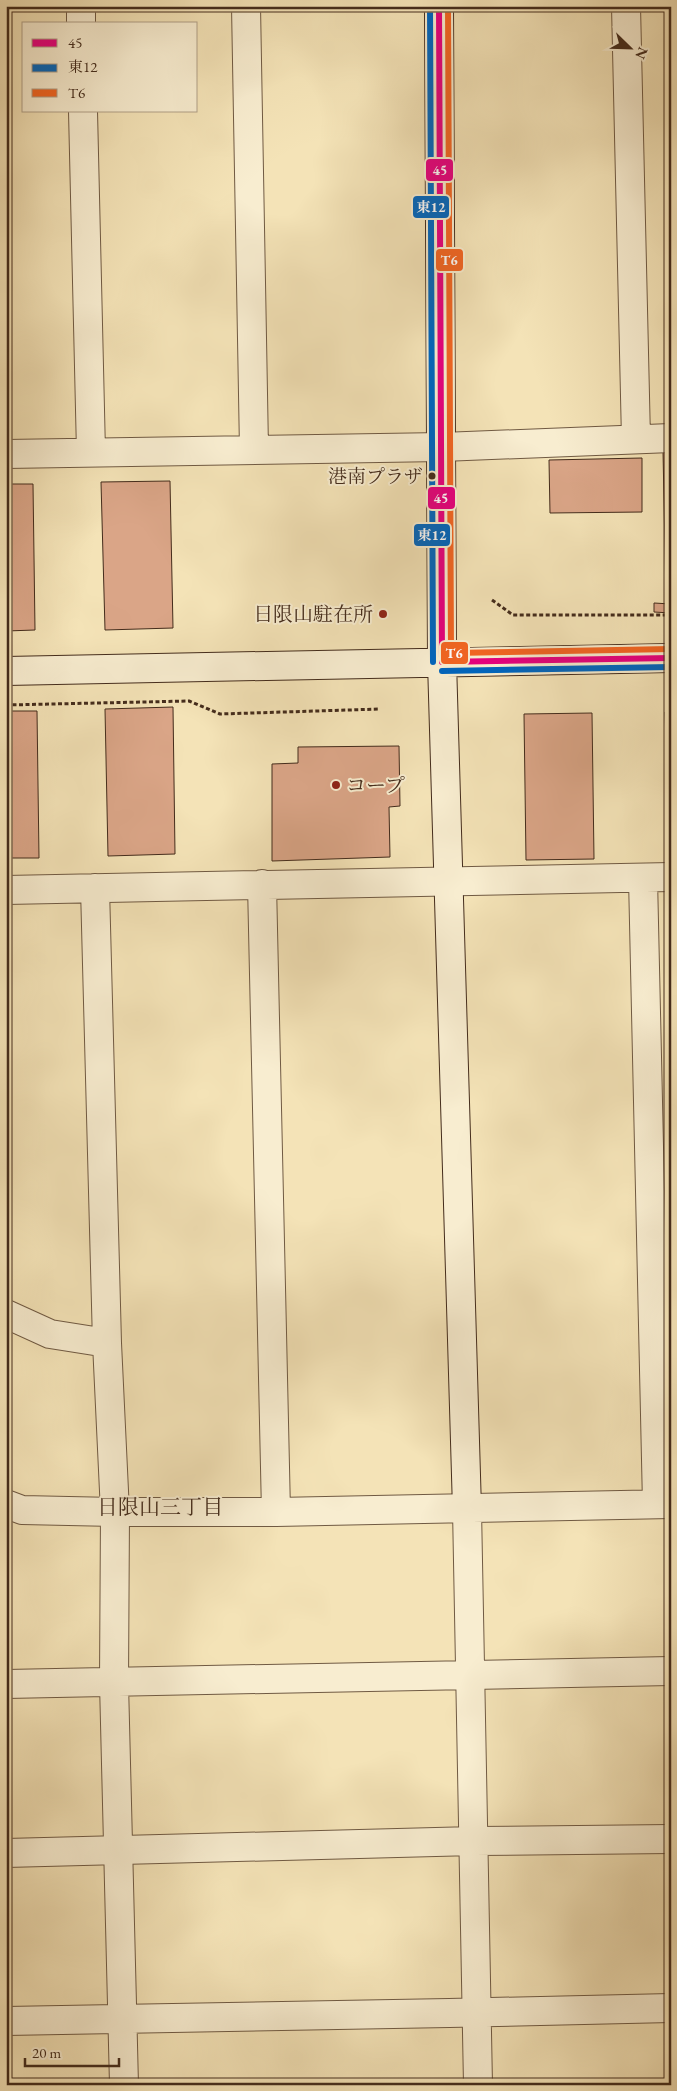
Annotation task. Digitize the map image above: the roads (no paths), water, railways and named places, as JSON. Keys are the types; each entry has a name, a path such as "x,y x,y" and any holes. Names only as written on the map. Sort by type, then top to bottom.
{"street":[{"path":"81,6 81,22"},
{"path":"246,6 254,449"},
{"path":"439,6 442,662 467,1509 478,2085"},
{"path":"626,6 636,439"},
{"path":"84,112 91,452"},
{"path":"6,454 442,446 671,438"},
{"path":"6,671 671,658"},
{"path":"6,890 671,877"},
{"path":"6,1504 22,1510 276,1512 664,1504 643,878"},
{"path":"262,884 276,1512"},
{"path":"95,888 107,1343 115,1512 114,1683 124,2085"},
{"path":"6,1314 50,1334 107,1343"},
{"path":"6,1684 671,1671"},
{"path":"6,1853 117,1852 474,1841 671,1839"},
{"path":"6,2021 671,2008"}],"place":[{"name":"港南プラザ","path":"432,476"},
{"name":"日限山駐在所","path":"383,614"},
{"name":"コープ","path":"336,785"}],"district":[{"name":"日限山三丁目","path":"160,1507"}]}
